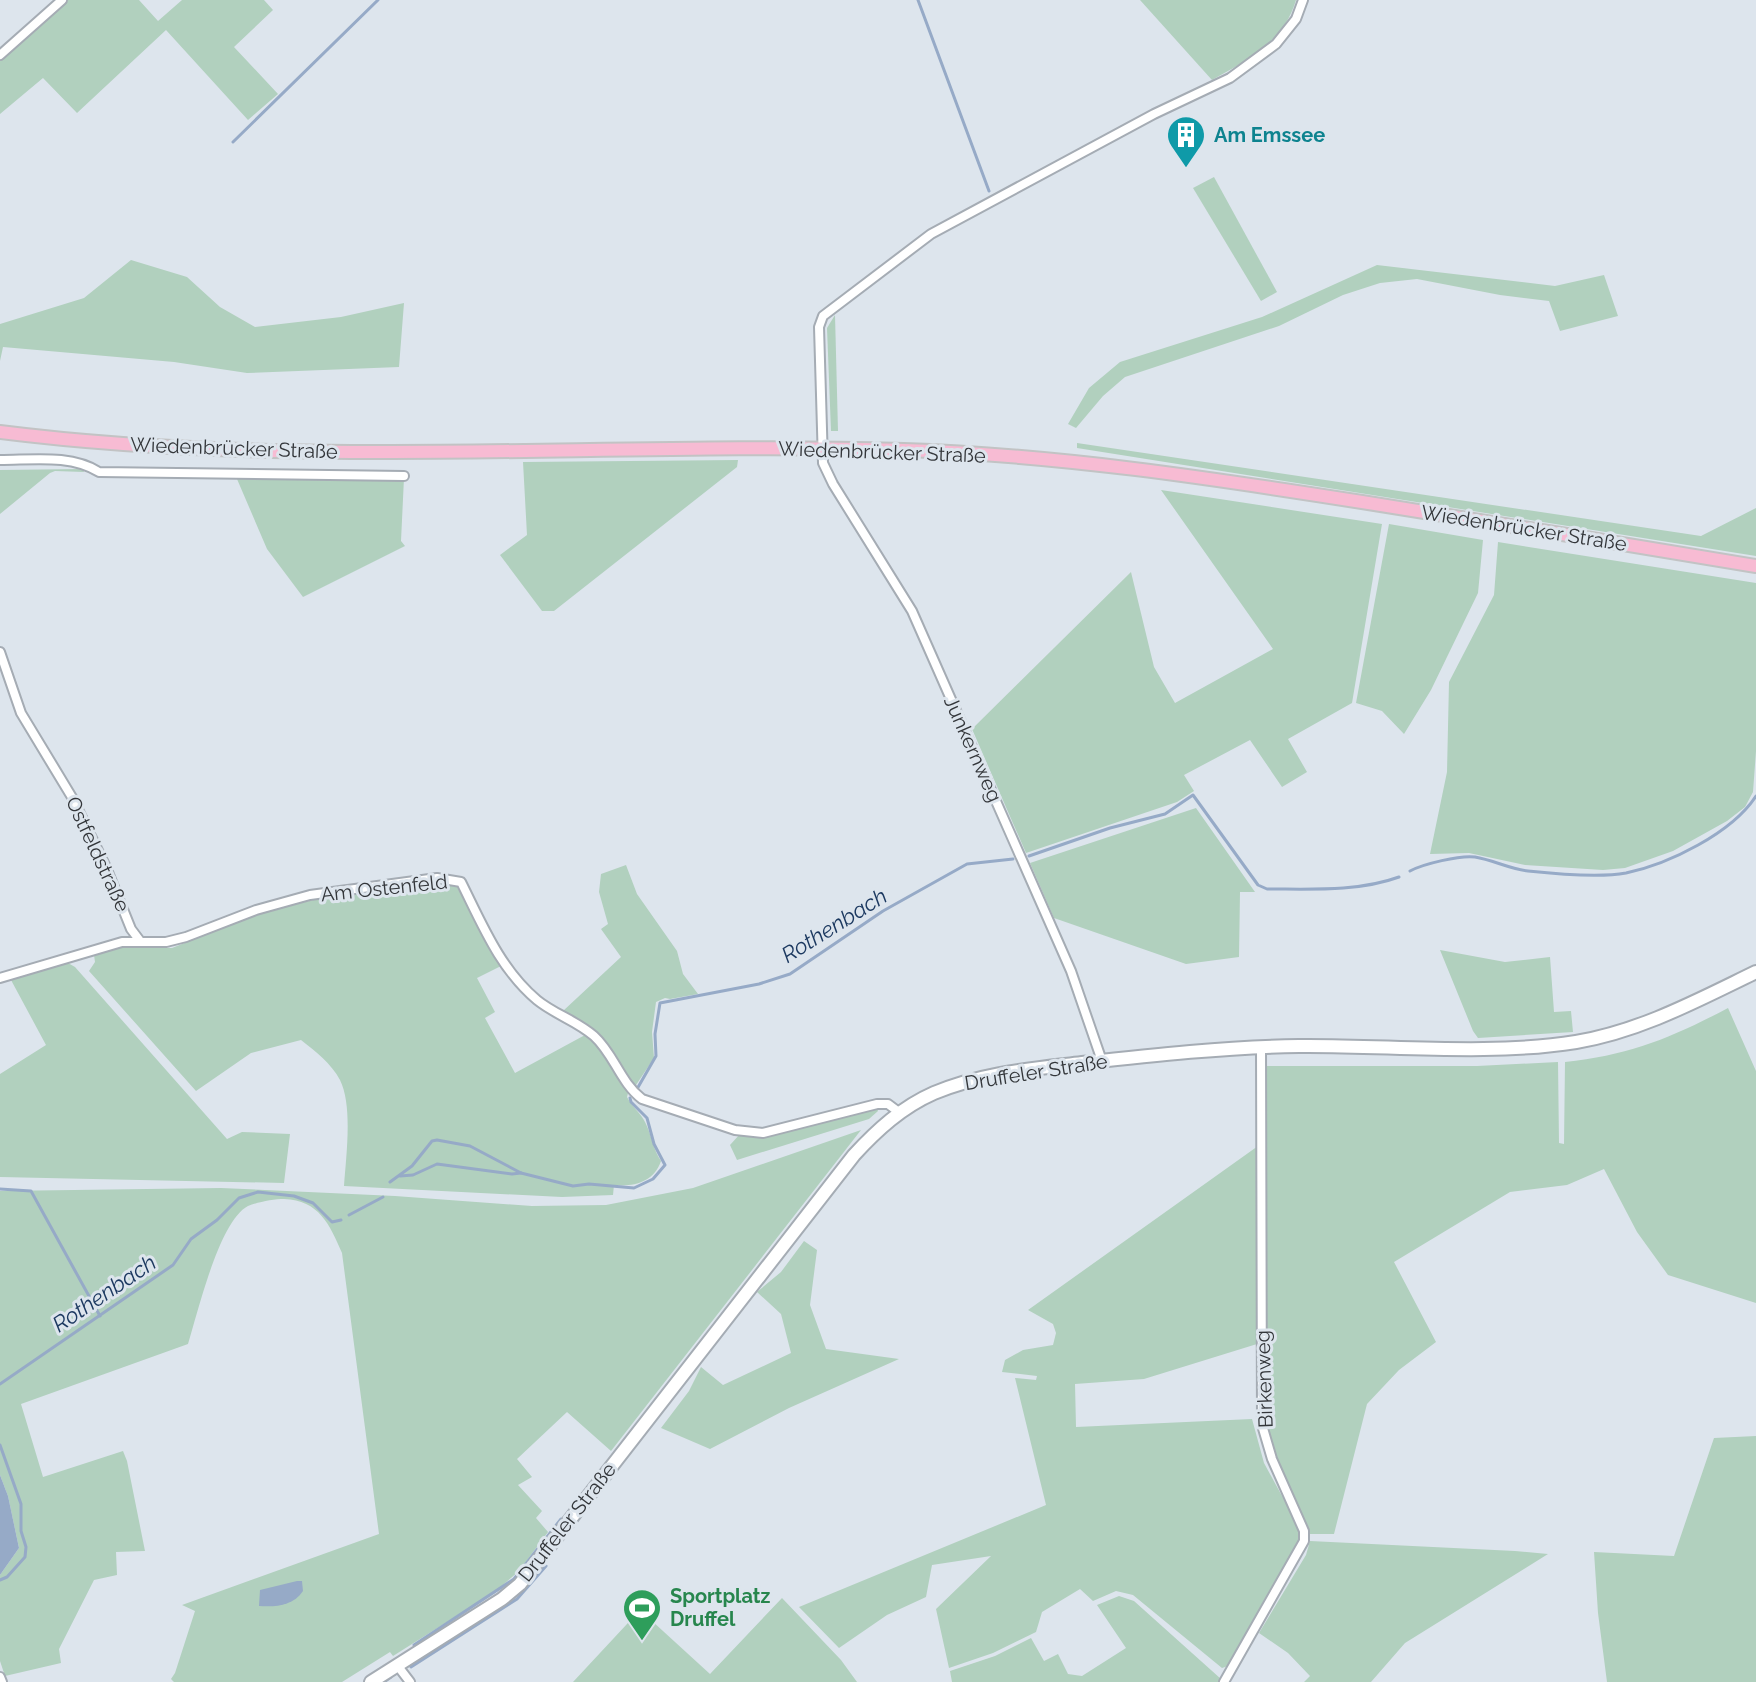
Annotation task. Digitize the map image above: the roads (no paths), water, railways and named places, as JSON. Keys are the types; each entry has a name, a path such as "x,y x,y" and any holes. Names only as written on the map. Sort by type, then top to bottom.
{"main road":[{"name":"Wiedenbrücker Straße","path":"0,432 141,447 261,452 822,450 977,454 1167,472 1756,566"}],"street":[{"path":"0,55 62,0"},
{"path":"822,450 819,327 823,316 931,234 1154,114 1230,78 1276,44 1296,19 1303,0"},
{"name":"Junkernweg","path":"822,450 823,463 833,484 918,624 1071,971 1102,1061"},
{"path":"0,460 71,461 86,464 99,472 404,476"},
{"name":"Ostfeldstraße","path":"0,652 21,713 73,799 106,867 131,929 122,942 0,978"},
{"name":"Am Ostenfeld","path":"122,942 166,942 256,910 310,895 437,878 450,879 461,882 502,963 518,984 540,1003 595,1037 631,1091 642,1099 750,1132 776,1131 877,1104 888,1104 900,1113"},
{"path":"131,929 140,941"},
{"name":"Druffeler Straße","path":"371,1682 502,1599 520,1584 831,1183 868,1140 900,1113 933,1094 974,1079 1102,1061 1261,1047 1519,1048 1578,1042 1648,1023 1756,972"},
{"name":"Birkenweg","path":"1224,1682 1304,1541 1304,1531 1272,1459 1262,1425 1261,1047"},
{"path":"397,1665 410,1682"}],"water":[{"path":"0,1475 8,1496 19,1548 0,1575"},
{"path":"302,1581 303,1591 294,1600 278,1606 259,1606 260,1590"}],"waterway":[{"path":"233,142 378,0"},
{"path":"918,0 989,191"},
{"name":"Rothenbach","path":"1029,856 1110,828 1165,814 1193,795 1258,885 1267,889 1351,887 1399,877"},
{"name":"Rothenbach","path":"1410,871 1468,857 1539,872 1591,875 1626,873 1643,869 1698,845 1732,822 1756,796"},
{"name":"Rothenbach","path":"637,1089 656,1056 655,1034 660,1003 759,984 790,974 883,911 967,864 1013,859"},
{"name":"Rothenbach","path":"390,1182 412,1166 432,1141 437,1140 470,1146 521,1173 573,1186 589,1184 634,1188 653,1179 665,1165 654,1144 647,1118 630,1098"},
{"name":"Rothenbach","path":"400,1176 413,1175 437,1164 521,1173"},
{"path":"0,1189 31,1191 100,1316"},
{"name":"Rothenbach","path":"0,1384 173,1265 191,1239 217,1220 239,1198 258,1192 294,1196 313,1203 332,1222 341,1220"},
{"name":"Rothenbach","path":"349,1215 383,1197"},
{"name":"Rothenbach","path":"0,1445 21,1504 21,1531 26,1547 25,1557 7,1577 0,1580"},
{"path":"414,1645 514,1579 561,1519"},
{"path":"411,1667 517,1599 546,1566"},
{"path":"384,1682 391,1677"}],"place":[{"name":"Am Emssee","path":"1186,169"},
{"name":"Sportplatz Druffel","path":"642,1642"}]}
